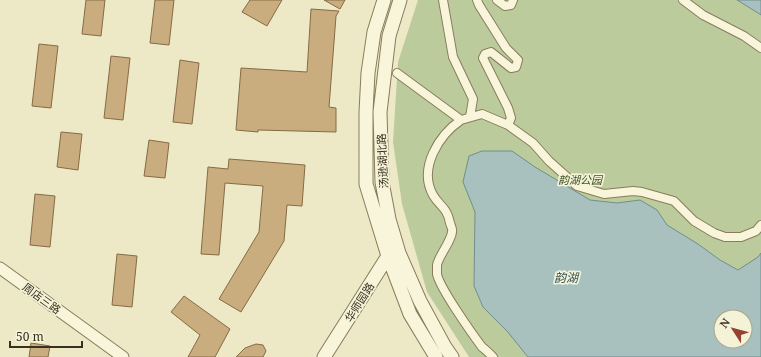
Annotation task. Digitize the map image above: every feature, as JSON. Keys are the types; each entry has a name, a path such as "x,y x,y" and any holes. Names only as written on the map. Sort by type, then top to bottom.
{"street":[{"name":"汤逊湖北路","path":"384,0 374,32 368,73 366,112 366,184 394,254 444,347 452,357"},
{"name":"汤逊湖北路","path":"400,0 389,36 380,112 382,182 394,254 410,314 436,357"},
{"path":"443,0 453,57 473,99 470,117"},
{"path":"478,0 479,5 506,48 518,60 516,67 511,68 491,52 485,54 483,58 508,108 511,118 508,125"},
{"path":"497,0 505,6 511,5 513,0"},
{"path":"683,0 703,15 744,36 761,48"},
{"path":"397,73 462,120"},
{"path":"493,357 483,348 475,337 447,294 437,275 437,265 452,232 448,213 434,196 429,184 429,162 436,147 451,127 462,120 482,114 508,125 533,143 549,161 577,186 604,194 633,191 642,192 674,201 694,221 714,233 725,237 741,237 756,230 761,225"},
{"name":"华师园路","path":"324,357 394,254"},
{"name":"周店三路","path":"0,268 123,357"}],"green space":[{"name":"韵湖公园","path":"418,0 761,0 761,357 469,357 427,292 402,204 393,142 398,62"}],"water":[{"path":"737,0 761,0 761,15 758,13"},
{"name":"韵湖","path":"482,151 512,151 535,167 590,200 617,203 640,200 657,210 667,225 738,270 758,257 761,253 761,357 528,357 507,331 483,307 474,286 475,212 463,182 469,156"}],"building":[{"path":"86,0 105,0 101,36 82,34"},
{"path":"155,0 174,0 169,45 150,43"},
{"path":"250,0 282,0 267,26 242,12"},
{"path":"324,0 345,0 340,9"},
{"path":"311,9 339,11 336,16 329,107 336,108 336,132 258,130 258,132 236,130 241,68 307,72"},
{"path":"39,44 58,46 51,108 32,106"},
{"path":"111,56 130,58 123,120 104,118"},
{"path":"180,60 199,63 192,124 173,122"},
{"path":"61,132 82,134 78,170 57,167"},
{"path":"149,140 169,143 165,178 144,176"},
{"path":"229,159 305,165 302,206 287,205 284,241 241,312 219,299 259,232 263,186 225,183 219,255 201,254 208,167 228,169"},
{"path":"35,194 55,196 50,247 30,245"},
{"path":"117,254 137,256 132,307 112,305"},
{"path":"184,296 230,329 215,357 188,357 200,335 171,312"},
{"path":"31,343 50,346 48,357 29,357"},
{"path":"256,344 263,345 266,351 263,357 236,357 245,348"}]}
